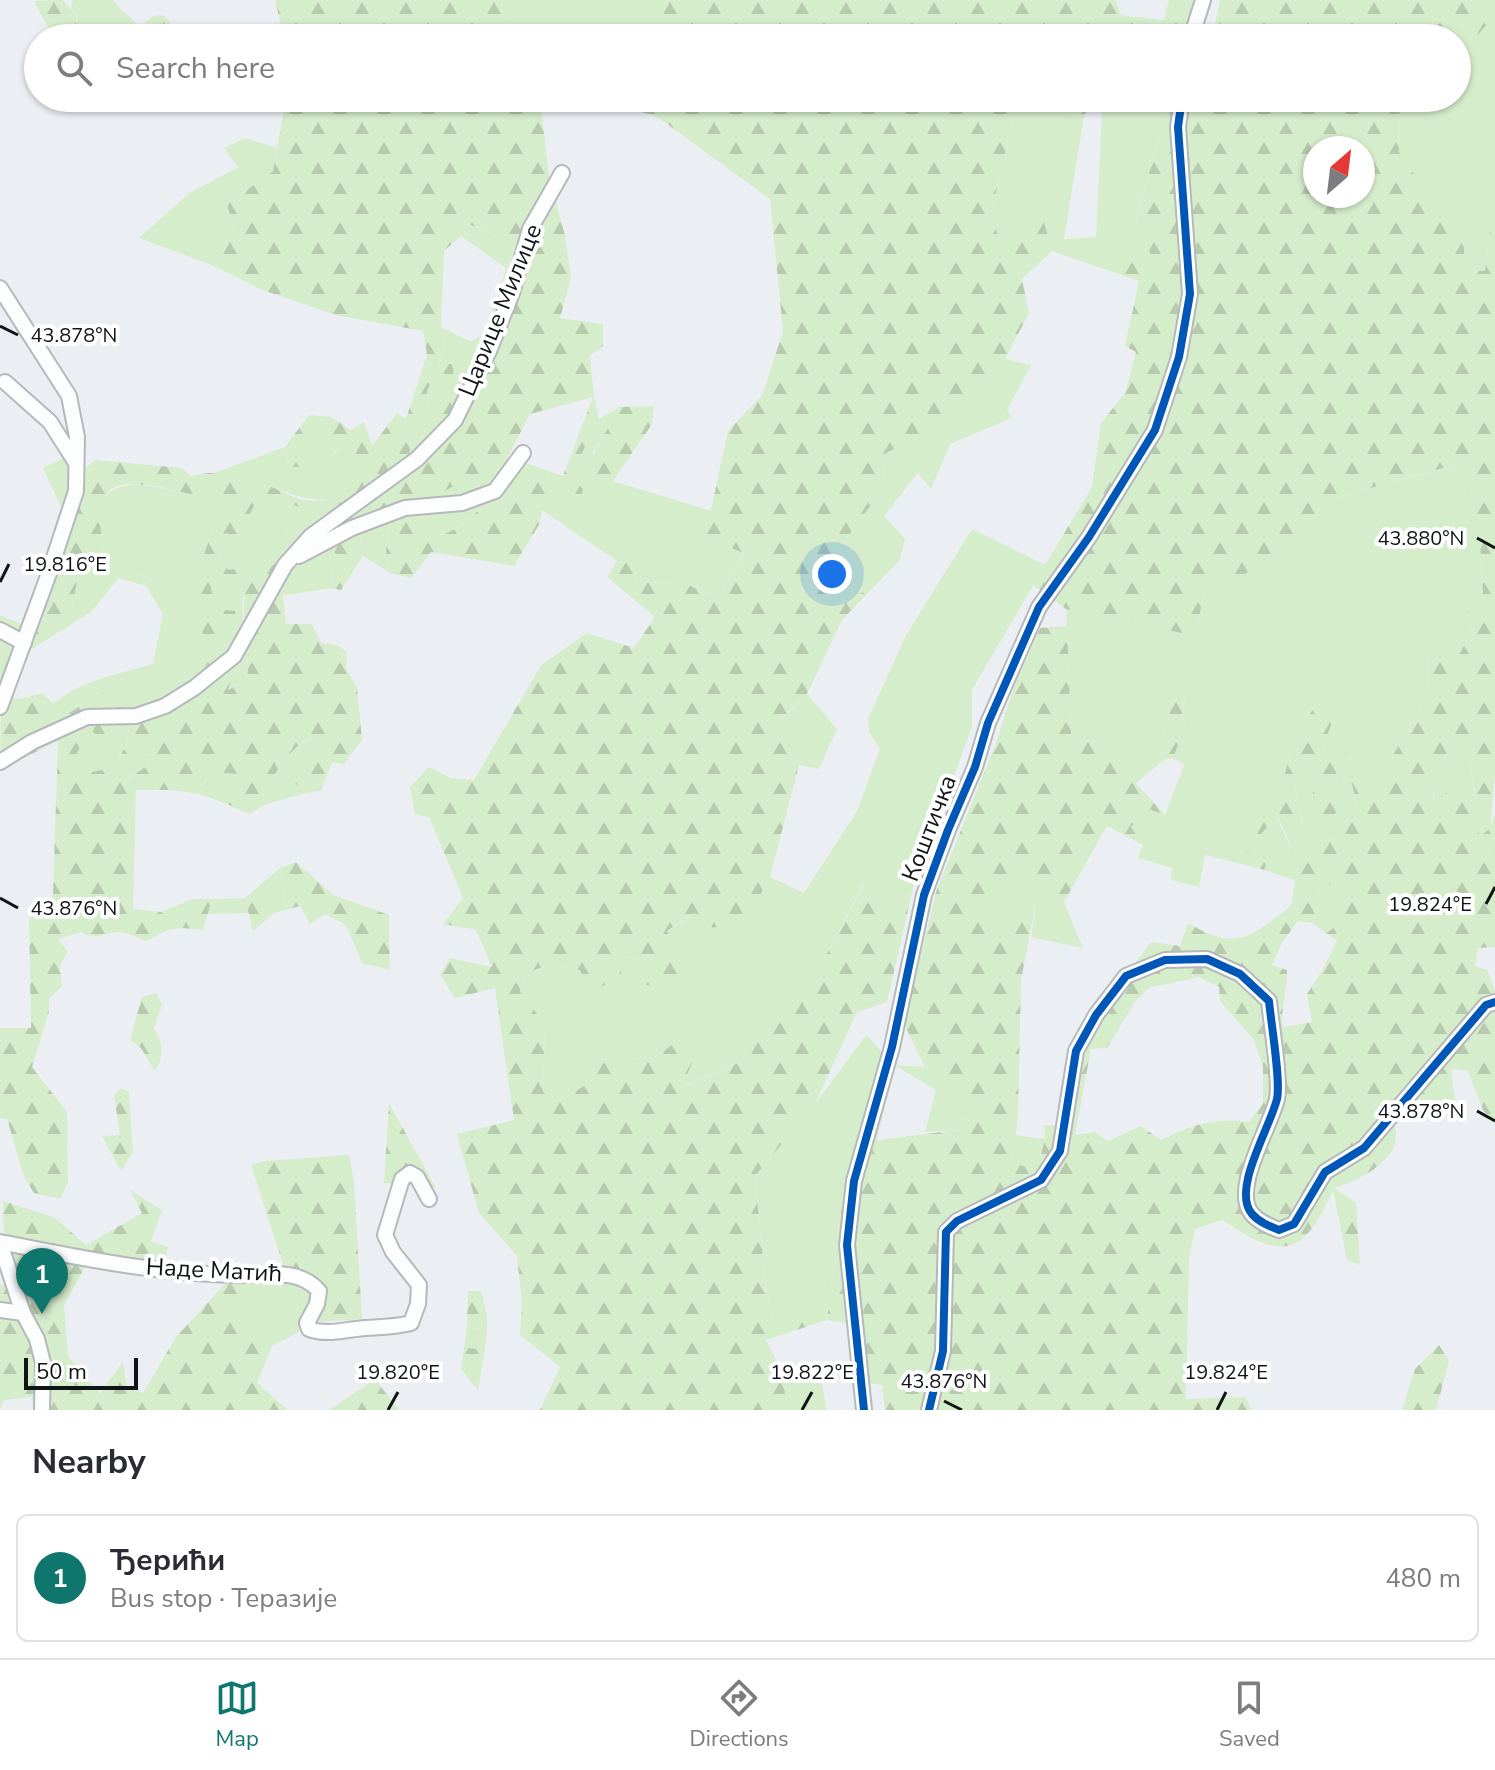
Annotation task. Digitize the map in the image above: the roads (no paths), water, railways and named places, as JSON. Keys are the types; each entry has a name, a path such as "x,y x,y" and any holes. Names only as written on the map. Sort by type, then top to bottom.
{"street":[{"path":"1195,24 1203,0"},
{"name":"Коштичка","path":"864,1410 847,1245 853,1194 892,1047 924,895 975,767 988,723 1039,607 1089,537 1155,430 1179,357 1190,294 1178,127 1180,112"},
{"name":"Царице Милице","path":"0,762 32,742 87,717 136,716 165,706 194,688 234,656 285,565 311,536 417,459 455,420 489,351 512,293 530,229 562,173"},
{"path":"0,288 69,396 77,437 76,491 0,707"},
{"path":"5,382 50,422 76,463"},
{"path":"285,565 352,528 405,508 462,503 495,491 523,453"},
{"path":"0,630 24,643"},
{"path":"929,1410 943,1351 946,1232 957,1221 1041,1180 1060,1151 1076,1051 1096,1015 1126,976 1165,960 1207,959 1240,974 1269,1001 1278,1096 1247,1182 1245,1201 1260,1221 1279,1230 1294,1224 1325,1172 1364,1148 1486,1005 1495,1002"},
{"name":"Наде Матић","path":"0,1243 100,1261 211,1275 294,1275 309,1280 319,1291 317,1304 307,1323 309,1329 321,1333 389,1329 411,1323 418,1304 419,1285 393,1252 385,1235 402,1179 410,1173 417,1177 429,1199"},
{"path":"0,1243 23,1313 37,1339 43,1363 42,1410"},
{"path":"0,1310 23,1313"}],"place":[{"name":"Ђерићи","path":"42,1314"}]}
